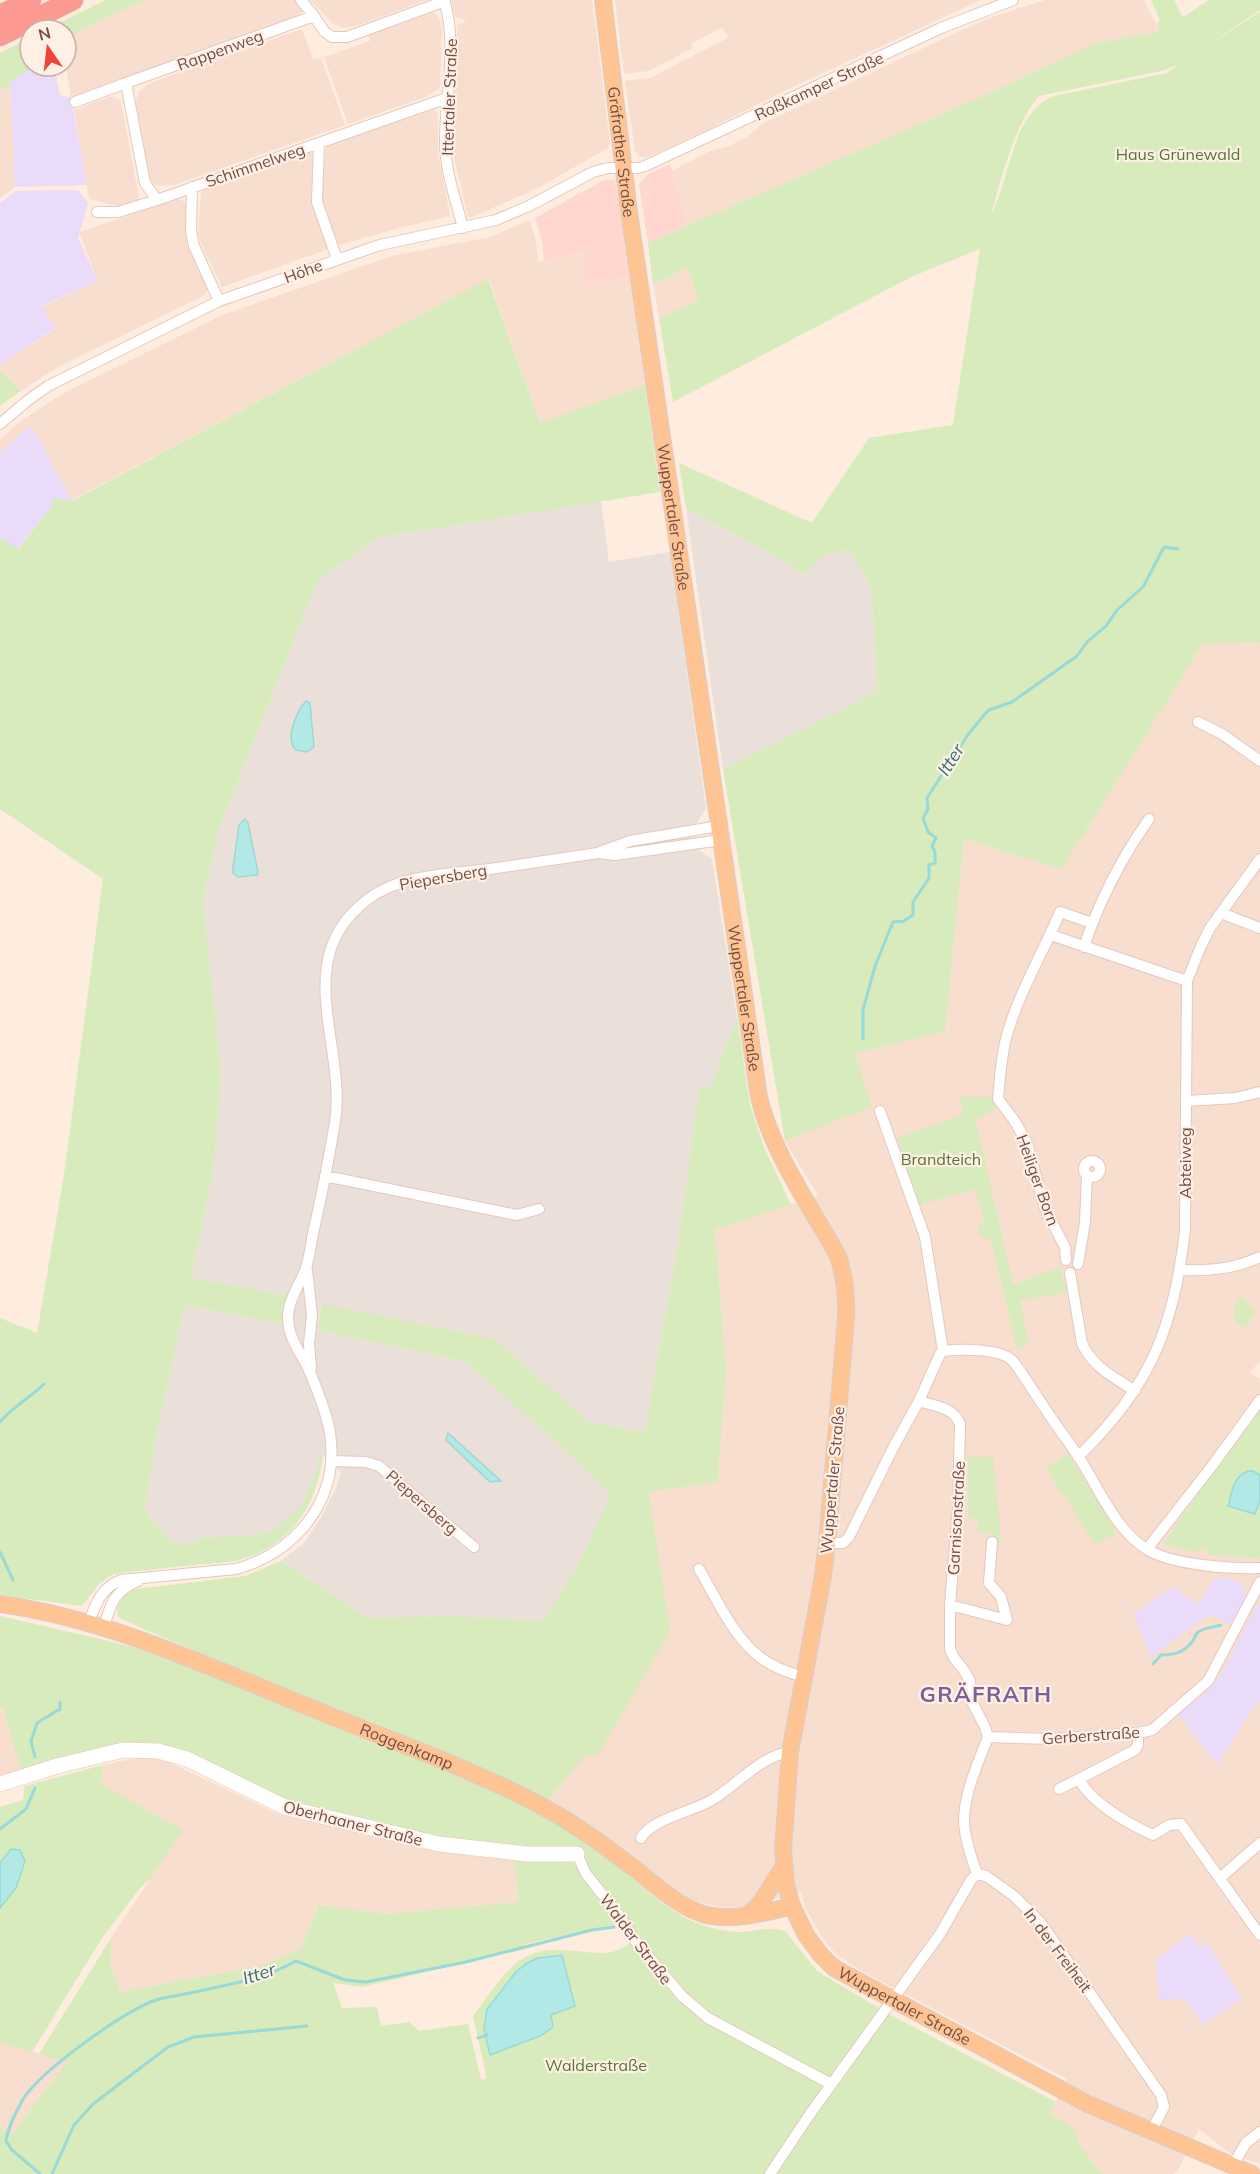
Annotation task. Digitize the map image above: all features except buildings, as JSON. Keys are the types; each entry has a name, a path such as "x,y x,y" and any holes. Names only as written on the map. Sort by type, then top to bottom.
{"highway":[{"path":"0,15 31,0"},
{"path":"0,36 73,0"}],"main road":[{"name":"Gräfrather Straße","path":"603,0 629,212 644,302"},
{"name":"Wuppertaler Straße","path":"644,302 752,1056 764,1115 781,1156 838,1256 845,1283 846,1318 827,1543 823,1576 790,1752 785,1810 784,1866 786,1886 792,1906 806,1935 834,1968 1088,2104 1252,2174"},
{"name":"Roggenkamp","path":"0,1604 57,1614 167,1650 504,1787 569,1822 687,1907 702,1914 748,1915 792,1906"},
{"path":"748,1915 761,1902 784,1866"}],"street":[{"path":"301,0 324,31 332,37 347,37 444,1"},
{"name":"Roßkamper Straße","path":"625,168 638,168 654,163 941,28 1013,0"},
{"name":"Ittertaler Straße","path":"444,1 451,34 446,155 463,228"},
{"name":"Rappenweg","path":"75,102 314,16"},
{"path":"126,83 145,183 157,200"},
{"name":"Schimmelweg","path":"97,212 118,212 157,200 447,98"},
{"name":"Schimmelweg","path":"319,143 317,202 337,259"},
{"name":"Höhe","path":"0,424 48,386 219,301 380,245 489,222 513,214 593,172 608,168 625,168"},
{"name":"Schimmelweg","path":"192,187 191,231 194,246 219,301"},
{"path":"1198,722 1222,734 1260,761"},
{"path":"1084,947 1092,923 1123,858 1149,819"},
{"name":"Piepersberg","path":"311,1373 309,1344 312,1315 307,1288 307,1267 337,1108 325,995 326,964 341,928 354,911 382,890 416,879 598,853 630,841 720,833"},
{"name":"Abteiweg","path":"1078,1456 1111,1423 1135,1391 1149,1368 1172,1308 1181,1270 1185,1230 1187,981 1201,946 1260,859"},
{"name":"Heiliger Born","path":"1092,923 1060,912 1014,1011 1003,1052 998,1099 1014,1120 1027,1143 1045,1209 1065,1248 1064,1268 1070,1273 1082,1343 1099,1368 1135,1391"},
{"path":"1221,914 1260,928"},
{"path":"1050,935 1187,981"},
{"path":"1186,1101 1235,1098 1260,1092"},
{"path":"827,1543 843,1543 849,1537 943,1351 924,1237 880,1111"},
{"name":"Heiliger Born","path":"1078,1264 1085,1222 1087,1175"},
{"path":"325,1176 518,1215 539,1209"},
{"path":"1181,1270 1200,1271 1227,1268 1260,1257"},
{"path":"1066,1260 1073,1258 1078,1264 1076,1270 1070,1273"},
{"name":"Piepersberg","path":"96,1625 92,1612 104,1590 112,1584 121,1580 236,1569 251,1565 275,1553 300,1532 312,1517 326,1488 332,1461 328,1422 311,1373 295,1345 288,1322 291,1302 307,1267"},
{"path":"943,1351 982,1351 1002,1354 1010,1358 1078,1456 1121,1524 1138,1543 1167,1557 1191,1562 1237,1568 1260,1568"},
{"path":"1147,1549 1260,1400"},
{"name":"Garnisonstraße","path":"919,1401 949,1410 960,1424 956,1537 950,1605 950,1649 970,1681 971,1700 988,1737"},
{"name":"Piepersberg","path":"332,1461 366,1462 379,1466 474,1547"},
{"path":"950,1605 1008,1620 1001,1597 989,1583 992,1542"},
{"path":"699,1569 731,1622 754,1652 766,1662 804,1677"},
{"name":"Gerberstraße","path":"988,1737 1050,1739 1152,1730 1208,1681 1260,1582"},
{"path":"1059,1790 1080,1781 1135,1750 1138,1745 1138,1733"},
{"path":"770,2174 831,2084 940,1934 971,1880 977,1874 967,1839 964,1816 971,1783 988,1737"},
{"name":"Oberhaaner Straße","path":"0,1784 57,1766 123,1750 158,1751 187,1759 287,1809 439,1844 527,1854 577,1854"},
{"path":"641,1838 649,1828 712,1800 771,1756 790,1752"},
{"path":"1080,1781 1092,1798 1153,1835 1169,1825 1181,1824 1260,1935"},
{"path":"1220,1878 1260,1843"},
{"name":"Walder Straße","path":"577,1854 586,1874 619,1915 633,1938 682,1996 708,2018 831,2084"},
{"name":"In der Freiheit","path":"977,1874 986,1876 1014,1896 1041,1923 1161,2095 1164,2107 1151,2132"},
{"path":"1233,2165 1246,2143 1260,2132"}],"shaded area":[{"path":"145,0 297,0 303,10 298,17 71,98 68,78 78,78 78,32"},
{"path":"310,0 427,0 359,25 344,28 332,23"},
{"path":"451,0 592,0 610,143 608,148 538,188 472,217 468,217 453,152 457,25 467,21 455,17"},
{"path":"615,0 981,0 782,92 709,129 648,157 642,157 635,150 625,81 650,78 728,38 722,27 691,44 693,48 648,71 624,74"},
{"path":"1045,0 1144,0 1160,32 1096,43 981,97 687,226 672,171 708,152 729,146 747,137 762,124 962,30 992,17"},
{"path":"435,13 442,28 440,88 428,96 348,124 324,57 370,41 369,34"},
{"path":"302,29 313,60 321,58 345,125 174,185 157,186 152,182 148,174 135,104 139,91 153,82"},
{"path":"18,76 56,78 60,95 71,98 87,185 15,187 10,81"},
{"path":"10,86 15,187 0,198 0,90"},
{"path":"112,96 120,100 139,198 138,201 122,207 89,199 74,110"},
{"path":"429,109 438,114 438,154 450,216 339,245 326,214 322,195 326,147 331,143"},
{"path":"306,152 314,155 328,249 222,287 198,234 201,194 204,188"},
{"path":"670,164 687,226 648,243 639,184 648,174"},
{"path":"615,179 629,276 587,285 583,250 544,261 542,240 535,218 602,181"},
{"path":"16,191 79,191 88,203 78,238 98,281 41,306 55,328 0,365 0,203"},
{"path":"179,199 186,203 186,234 206,286 205,295 58,367 21,391 0,370 0,365 55,329 41,307 98,281 79,232"},
{"path":"530,220 538,262 583,250 588,285 629,276 645,385 540,423 489,279 0,538 0,440 18,423 64,393 222,315 392,256 490,237"},
{"path":"688,268 698,300 659,318 653,284"},
{"path":"31,425 72,501 53,505 17,549 0,538 0,453"},
{"path":"601,501 609,562 670,552 706,808 696,824 700,851 712,859 737,1017 711,1088 699,1088 678,1246 644,1433 589,1422 494,1339 320,1305 318,1330 464,1361 562,1447 612,1495 579,1563 543,1621 451,1616 367,1618 281,1561 303,1544 321,1518 337,1486 341,1472 323,1455 320,1455 315,1475 301,1507 274,1530 246,1536 197,1538 196,1546 170,1541 145,1511 156,1437 185,1305 281,1324 287,1297 191,1278 214,1167 221,1072 203,900 220,826 318,580 379,537"},
{"path":"686,508 784,561 804,575 822,555 849,550 871,586 878,692 723,769"},
{"path":"1260,642 1260,1361 1250,1372 1260,1380 1260,1406 1163,1544 1198,1553 1199,1549 1209,1551 1208,1554 1260,1559 1260,2164 1231,2154 1199,2129 1177,2172 1173,2174 1104,2174 1080,2145 1072,2128 1051,2114 1067,2079 859,1970 835,1953 822,1937 806,1909 801,1892 745,1907 719,1907 689,1900 546,1802 586,1754 669,1632 649,1492 718,1482 726,1368 715,1230 818,1195 785,1141 871,1107 855,1053 945,1032 964,839 1062,869 1203,644"},
{"path":"1216,1577 1238,1581 1245,1589 1245,1597 1234,1626 1210,1614 1151,1657 1133,1614 1174,1586 1197,1604"},
{"path":"1257,1604 1260,1605 1260,1698 1217,1765 1178,1714 1204,1694 1223,1672"},
{"path":"3,1708 21,1771 0,1778 0,1709"},
{"path":"141,1757 162,1759 276,1813 514,1857 519,1902 385,1914 319,1905 301,1949 259,1966 120,1992 111,1964 111,1938 182,1831 100,1783 103,1765"},
{"path":"1190,1934 1200,1948 1207,1943 1242,1999 1203,2025 1185,1999 1159,2000 1156,1959"},
{"path":"0,2043 68,2061 13,2133 0,2129"}],"green space":[{"path":"105,0 145,0 78,32 78,18 69,18"},
{"name":"Haus Grünewald","path":"1151,0 1174,0 1183,17 1209,0 1260,0 1260,10 1198,52 1260,12 1260,642 1203,644 1062,869 964,839 945,1032 855,1053 872,1107 785,1141 723,769 878,692 871,586 849,550 822,555 804,575 784,561 686,508 679,463 812,523 869,438 953,425 980,249 911,277 673,402 659,318 698,300 688,268 653,284 648,243 981,97 1096,43 1160,32 1157,24 1160,20","holes":["1178,65 1167,73 1054,96 1040,104 1020,131 991,215 1016,135 1039,96 1161,71"]},
{"path":"18,44 18,76 10,81 10,86 0,90 0,53"},
{"path":"488,279 540,423 645,385 660,492 379,537 318,580 220,826 203,900 221,1072 214,1167 191,1278 287,1296 281,1324 185,1305 156,1437 145,1511 170,1541 195,1545 197,1538 246,1536 274,1530 301,1506 315,1475 320,1454 323,1455 320,1471 311,1500 295,1525 284,1536 272,1545 243,1559 113,1574 99,1584 82,1606 0,1595 0,1318 37,1333 64,1175 103,879 0,809 0,538 18,549 53,505 54,498 72,501"},
{"path":"0,370 21,391 0,406"},
{"path":"737,1017 750,1105 764,1147 791,1205 715,1230 726,1369 718,1482 649,1492 670,1632 598,1755 586,1755 546,1802 118,1616 117,1607 126,1593 136,1589 246,1576 281,1561 367,1618 451,1616 543,1621 579,1563 611,1495 562,1447 464,1361 318,1330 321,1304 494,1339 589,1422 644,1433 678,1246 699,1088 711,1087"},
{"name":"Brandteich","path":"960,1097 991,1097 997,1107 976,1121 1013,1285 1060,1267 1067,1292 1020,1301 1029,1343 1017,1349 991,1240 981,1237 978,1225 985,1223 975,1189 918,1205 897,1138 964,1114"},
{"path":"1242,1296 1256,1312 1244,1328 1235,1321 1235,1305"},
{"path":"1260,1406 1260,1475 1256,1473 1238,1477 1228,1506 1255,1514 1260,1501 1260,1559 1208,1555 1208,1551 1199,1549 1198,1553 1163,1544"},
{"path":"1068,1454 1117,1532 1095,1545 1046,1468"},
{"path":"968,1457 993,1457 1000,1543 993,1542 994,1533 977,1532 979,1520 968,1518"},
{"name":"Walderstraße","path":"0,1616 183,1661 516,1799 582,1840 675,1912 690,1920 710,1928 730,1931 775,1929 786,1932 817,1971 887,2013 1056,2102 1051,2114 1073,2128 1080,2145 1104,2174 0,2174 0,2129 13,2133 67,2062 39,2054 111,1938 111,1965 120,1992 259,1966 301,1949 319,1905 385,1914 519,1902 514,1857 573,1862 617,1924 525,1944 525,1949 362,1987 333,1983 342,2008 377,2007 381,2026 409,2022 419,2031 468,2024 481,2080 487,2078 473,2016 515,1964 543,1951 609,1953 635,1940 669,1985 711,2016 677,1984 582,1863 564,1852 469,1843 290,1806 169,1747 21,1771 3,1708 0,1709"},
{"path":"103,1765 100,1783 183,1831 151,1878 140,1888 102,1938 32,2052 0,2043 0,1807 23,1800 25,1786"}],"water":[{"path":"306,701 310,703 314,747 307,752 296,750 291,739 293,725"},
{"path":"245,819 248,823 258,872 257,875 238,877 233,873 233,868 239,825"},
{"path":"448,1433 501,1481 490,1482 446,1440"},
{"path":"1248,1471 1260,1475 1260,1501 1255,1514 1228,1506 1236,1481"},
{"path":"11,1849 20,1850 25,1861 16,1888 0,1908 0,1863"},
{"path":"562,1955 575,2006 551,2015 553,2027 542,2035 490,2055 484,2029 487,2009 516,1972 527,1963 538,1958"}],"waterway":[{"name":"Itter","path":"863,1039 863,1010 875,966 893,922 904,921 913,915 913,902 929,878 929,865 935,863 935,852 932,846 936,838 928,832 923,818 928,809 927,798 967,736 989,710 1012,702 1077,656 1087,642 1106,626 1117,610 1143,587 1164,547 1178,549"},
{"path":"0,1422 44,1384"},
{"path":"0,1552 13,1580"},
{"path":"1153,1664 1161,1655 1174,1654 1185,1649 1200,1631 1221,1625"},
{"path":"35,1757 31,1741 37,1723 60,1709 60,1702"},
{"path":"0,1829 26,1809 35,1788"},
{"name":"Itter","path":"40,2174 12,2150 6,2141 10,2125 23,2099 66,2057 106,2027 144,2005 159,1999 247,1980 296,1961 345,1980 366,1982 466,1962 592,1930 614,1927"},
{"path":"52,2174 74,2125 93,2104 168,2047 194,2037 307,2026"},
{"path":"478,2038 487,2035"}],"district":[{"name":"GRÄFRATH","path":"986,1694"}]}
